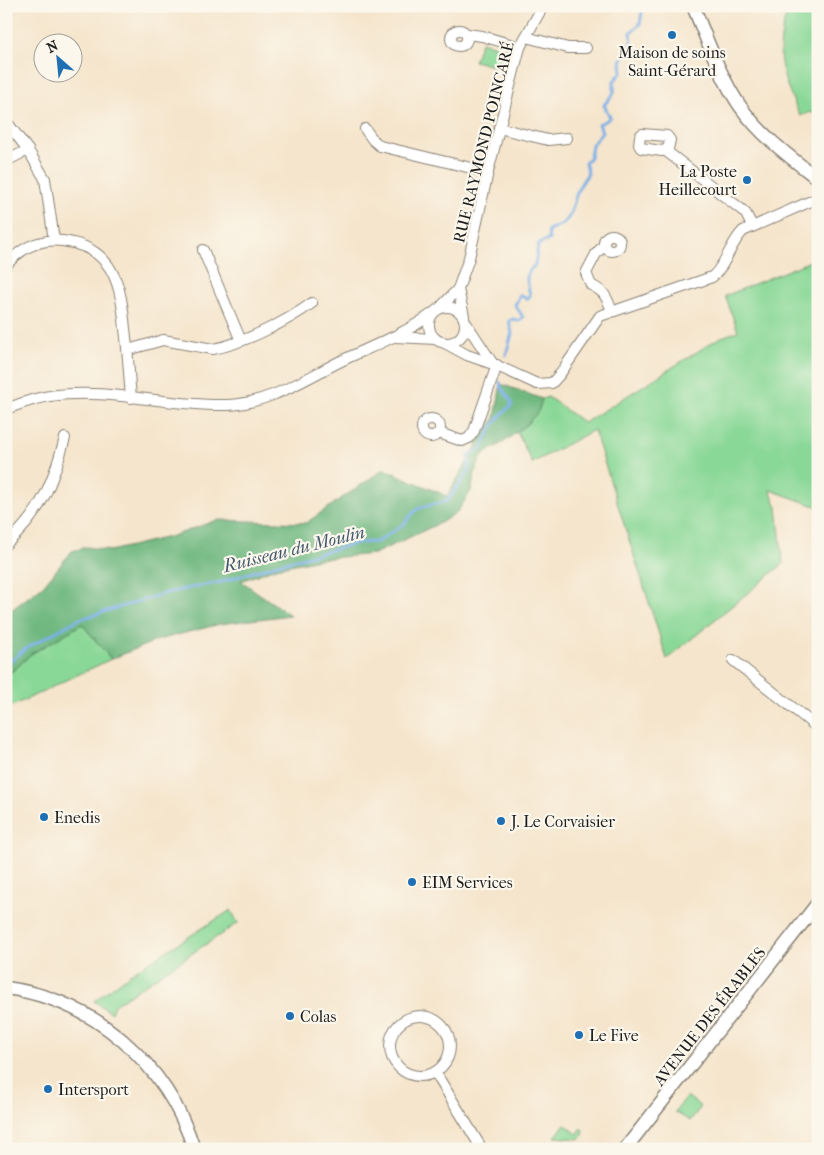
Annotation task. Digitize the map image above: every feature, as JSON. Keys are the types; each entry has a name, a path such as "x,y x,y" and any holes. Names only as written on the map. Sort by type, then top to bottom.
{"street":[{"name":"RUE RAYMOND POINCARÉ","path":"6,410 30,400 61,394 92,393 225,405 252,402 275,394 392,337 425,319 437,310 458,289 468,258 520,47 543,6"},
{"path":"693,6 730,89 747,115 766,134 772,143 818,179"},
{"path":"467,34 482,36 520,47"},
{"path":"526,37 568,48 586,48"},
{"path":"6,121 28,150 46,179 54,240"},
{"path":"500,128 548,140 567,138"},
{"path":"365,129 380,146 488,172"},
{"path":"766,134 777,139 818,170"},
{"path":"6,161 28,150"},
{"path":"666,151 742,210 752,226"},
{"path":"495,365 456,308 445,306 437,310 429,323 429,329 439,341 467,355 537,384 552,383 600,316 712,277 717,272 739,235 752,226 818,198"},
{"path":"6,265 13,257 28,247 54,240 74,242 86,246 103,259 115,276 120,292 128,350 131,398"},
{"path":"604,246 596,254 586,273 590,284 603,291 606,295 612,311"},
{"path":"203,250 240,341"},
{"path":"392,337 448,343 459,339 466,329 458,289"},
{"path":"128,350 163,340 213,349 240,341 299,313 312,304"},
{"path":"439,433 462,442 469,438 474,431 495,365"},
{"path":"6,544 41,504 54,479 65,438"},
{"path":"733,660 818,728"},
{"name":"AVENUE DES ÉRABLES","path":"626,1149 818,903"},
{"path":"6,988 38,994 74,1008 105,1026 133,1048 168,1091 182,1115 194,1149"},
{"path":"415,1016 429,1017 436,1020 445,1029 450,1041 450,1050 446,1062 435,1072 424,1076 412,1075 405,1072 395,1063 390,1051 391,1037 396,1027 406,1019 415,1016"},
{"path":"435,1072 482,1149"}],"green space":[{"path":"789,6 818,6 818,117 811,112 800,116 784,75 780,50 781,37"},
{"path":"481,42 509,49 510,53 505,69 474,61"},
{"path":"818,258 818,507 770,490 777,507 783,564 667,659 594,430 532,463 517,432 538,412 542,399 548,397 584,423 719,338 738,331 725,296"},
{"path":"501,384 542,399 538,412 527,424 504,442 482,455 471,491 458,511 442,522 374,554 319,559 275,568 241,581 290,615 220,624 158,640 111,659 82,624 31,654 14,670 6,674 6,614 43,586 72,551 87,547 110,551 173,536 217,520 306,523 384,469 447,496 495,418"},
{"path":"82,624 111,659 6,709 6,674 14,670 31,654"},
{"path":"231,910 238,923 114,1005 111,1013 94,1001 130,974"},
{"path":"687,1096 701,1107 690,1121 675,1112"},
{"path":"565,1124 577,1134 582,1128 584,1131 583,1136 579,1139 555,1137"}],"waterway":[{"name":"Ruisseau du Moulin","path":"506,355 512,333 509,321 513,319 519,321 523,317 515,305 520,295 527,299 530,296 527,276 535,265 538,245 549,240 548,230 563,223 570,215 579,188 588,173 585,163 590,157 592,145 602,132 599,124 610,117 604,105 614,93 614,81 622,72 621,61 631,44 631,32 640,24 643,6"},
{"name":"Ruisseau du Moulin","path":"6,665 25,649 77,620 170,592 221,582 278,564 358,543 377,542 404,524 419,508 447,501 469,471 469,455 483,448 494,424 512,405 500,382"}],"place":[{"name":"Maison de soins Saint-Gérard","path":"672,35"},
{"name":"La Poste Heillecourt","path":"747,180"},
{"name":"Enedis","path":"44,817"},
{"name":"J. Le Corvaisier","path":"501,821"},
{"name":"EIM Services","path":"412,882"},
{"name":"Colas","path":"290,1016"},
{"name":"Le Five","path":"579,1035"},
{"name":"Intersport","path":"48,1089"}]}
